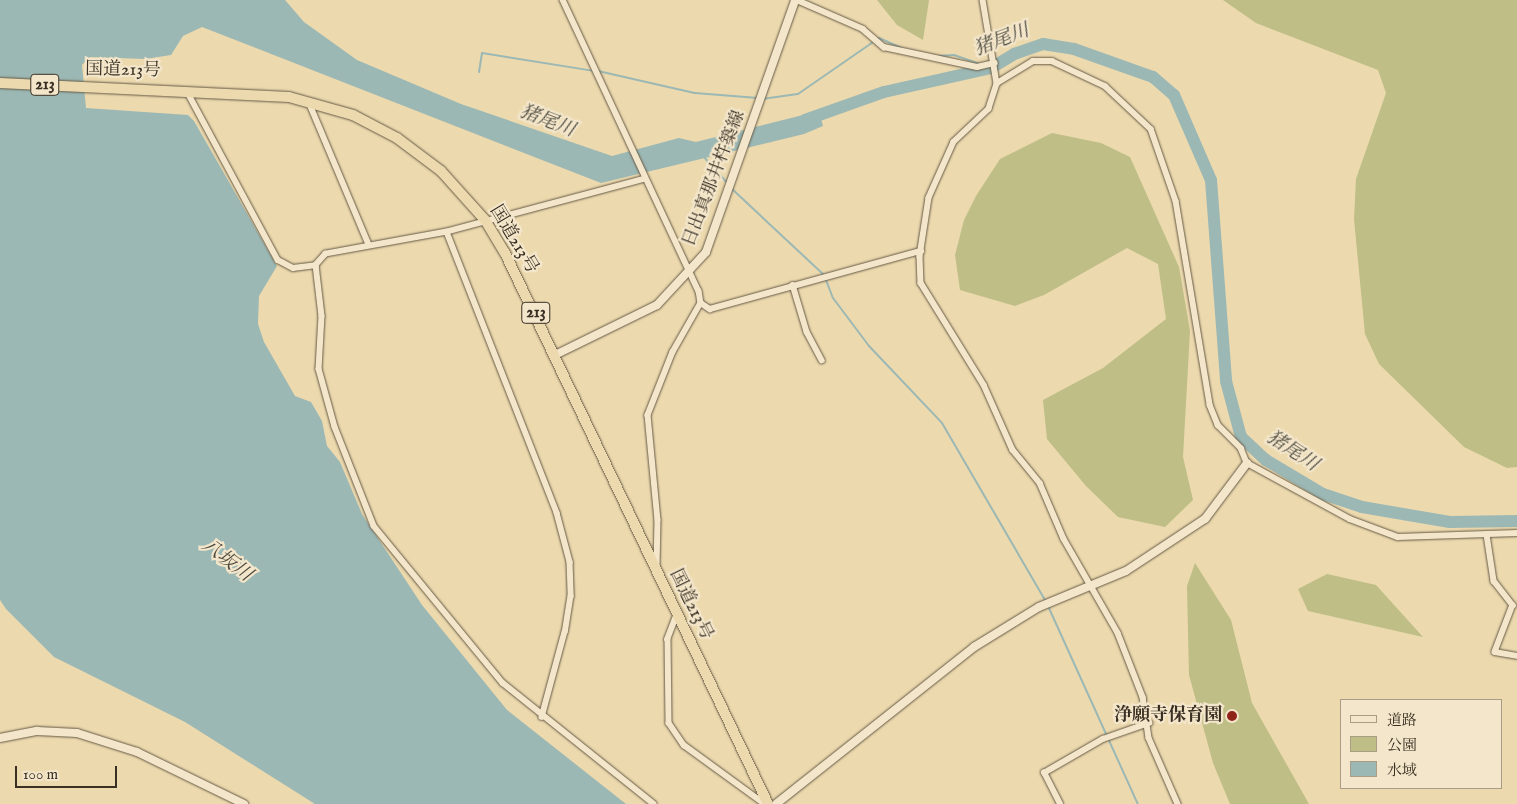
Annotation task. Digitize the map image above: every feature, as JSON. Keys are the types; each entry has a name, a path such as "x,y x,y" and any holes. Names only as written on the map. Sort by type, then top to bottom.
{"highway":[{"name":"国道213号","path":"0,83 260,93 309,102 353,115 397,138 441,171 485,220 557,354 656,573 767,804"}],"street":[{"path":"563,0 690,273 701,303 710,308 921,251"},
{"path":"796,0 863,29 884,47 978,67 995,63"},
{"name":"日出真那井杵築線","path":"557,354 656,305 690,273 706,252 796,0"},
{"path":"983,0 997,83 989,109 954,142 928,198 920,274 925,294 984,385 1013,450 1040,483 1090,584 1122,642 1149,723 1149,738 1178,804"},
{"path":"997,83 1032,61 1052,61 1105,86 1151,129 1176,201 1210,405 1218,425 1241,448 1248,463 1350,519 1398,537 1517,533"},
{"path":"186,90 278,260 293,268 316,265 326,254 447,232 485,220 645,179"},
{"path":"309,102 369,245"},
{"path":"447,232 557,513 570,562 571,596 565,632 542,717"},
{"path":"316,265 322,316 319,369 335,427 374,526 503,684 542,717 654,804"},
{"path":"793,285 807,332 822,360"},
{"path":"656,573 658,520 648,415 669,360 701,303"},
{"path":"776,804 974,647 1039,607 1090,584 1126,571 1205,519 1248,463"},
{"path":"1487,534 1494,581 1513,605 1495,652 1517,656"},
{"path":"677,615 668,639 669,723 684,745 767,804"},
{"path":"1060,804 1044,774 1103,739 1149,723"},
{"path":"0,738 38,731 77,733 137,752 244,804"}],"green space":[{"path":"877,0 929,0 923,40 897,25"},
{"path":"1223,0 1517,0 1517,467 1507,468 1464,447 1379,364 1365,334 1354,219 1356,179 1386,93 1378,70 1256,23"},
{"path":"1052,133 1101,143 1130,157 1179,267 1190,331 1183,457 1193,500 1165,527 1118,517 1086,486 1047,439 1043,400 1103,368 1166,319 1158,264 1127,248 1044,295 1015,306 960,290 955,255 964,220 976,196 1000,159"},
{"path":"1195,563 1231,620 1252,703 1309,804 1230,804 1213,763 1189,675 1187,586"},
{"path":"1327,574 1376,585 1423,637 1308,611 1298,589"}],"water":[{"name":"八坂川","path":"0,0 285,0 304,22 357,60 461,104 612,156 679,138 696,142 819,111 823,126 804,134 601,183 202,27 183,36 171,55 145,59 90,57 82,65 86,108 188,115 194,121 277,266 259,296 258,324 264,342 295,396 311,402 322,421 327,446 340,462 362,514 422,605 507,710 626,804 315,804 185,722 54,657 6,609 0,600"}],"waterway":[{"path":"762,99 798,94 879,38 901,48"},
{"name":"猪尾川","path":"805,120 884,92 991,68 1014,54 1043,44 1074,49 1153,77 1174,95 1211,180 1226,381 1241,437 1266,460 1323,494 1362,507 1450,522 1517,521"},
{"path":"479,72 482,53 594,71"},
{"path":"939,56 954,55 980,64"},
{"path":"598,71 695,93 758,98"},
{"path":"703,156 728,184"},
{"path":"731,188 824,275"},
{"path":"826,280 833,298 869,346 942,423 1046,602"},
{"path":"1048,606 1138,804"}],"place":[{"name":"浄願寺保育園","path":"1232,716"}]}
